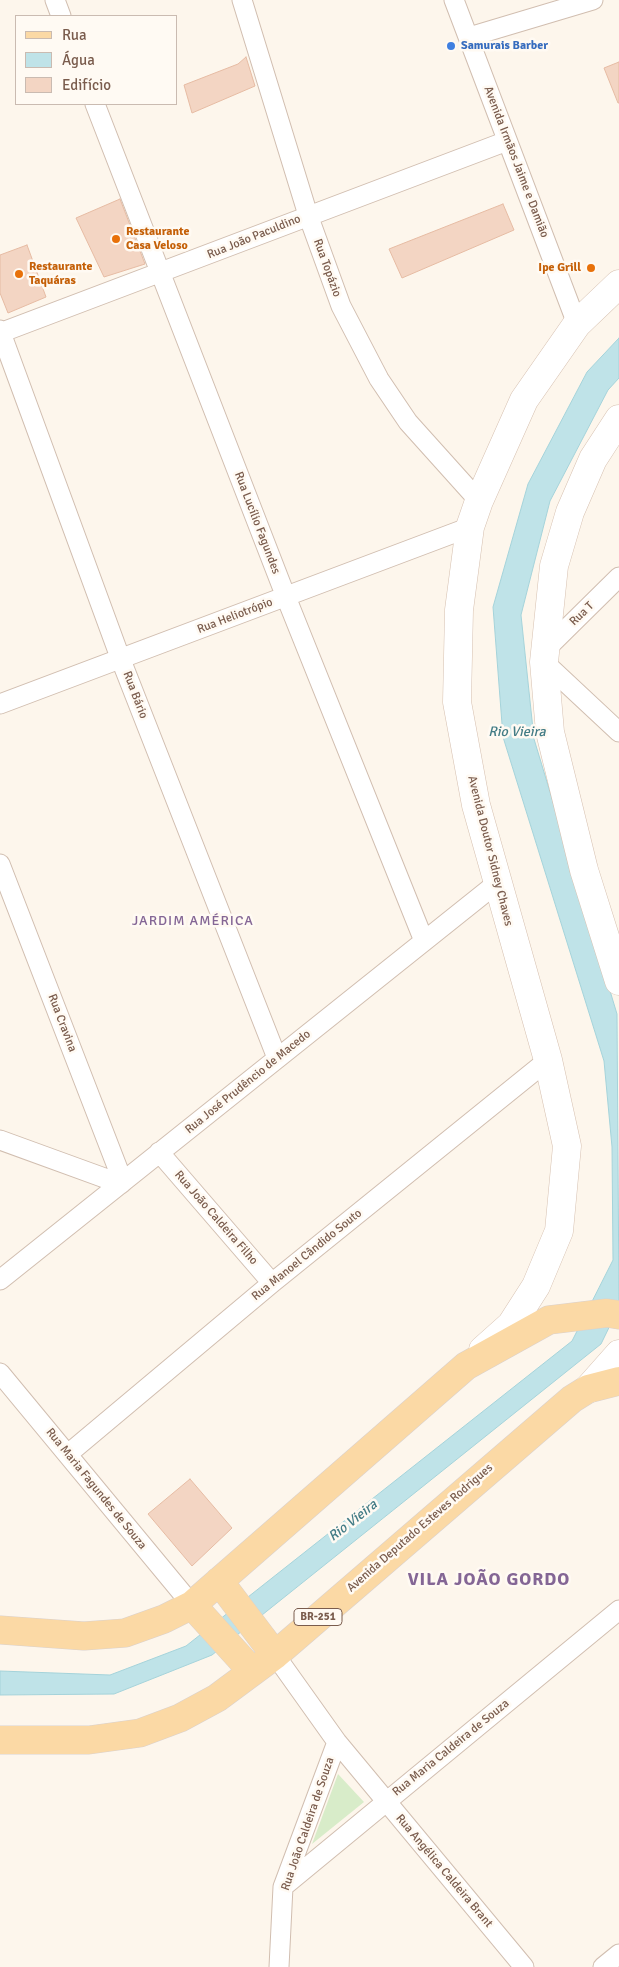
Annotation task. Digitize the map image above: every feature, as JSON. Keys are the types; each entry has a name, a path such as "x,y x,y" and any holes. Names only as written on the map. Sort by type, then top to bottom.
{"main road":[{"name":"Avenida Doutor Sidney Chaves","path":"466,1366 511,1325 536,1286 559,1231 567,1146 548,1060 476,805 457,702 460,610 470,527 479,501 524,400 577,324 619,284"},
{"path":"619,419 594,459 570,512 554,566 545,656 550,732 584,870 619,981"},
{"path":"0,1630 84,1636 125,1633 196,1610 466,1366 549,1320 613,1314"},
{"path":"588,1389 619,1354"},
{"name":"Avenida Deputado Esteves Rodrigues","path":"0,1740 88,1740 140,1733 180,1718 216,1698 247,1666 271,1649 445,1507 572,1399 588,1389 619,1381"},
{"path":"223,1586 271,1649"},
{"path":"196,1610 247,1666"}],"street":[{"path":"55,0 61,15"},
{"name":"Rua Topázio","path":"242,0 308,216 341,306 379,379 408,422 479,501"},
{"name":"Avenida Irmãos Jaime e Damião","path":"454,0 577,324"},
{"path":"469,37 593,0"},
{"name":"Rua Lucílio Fagundes","path":"95,105 286,597 424,941"},
{"name":"Rua João Paculdino","path":"0,332 508,141"},
{"name":"Rua Bário","path":"0,332 121,660 277,1058"},
{"name":"Rua Heliotrópio","path":"0,704 470,527"},
{"name":"Rua T","path":"545,656 619,578"},
{"path":"545,656 619,732"},
{"name":"Rua Cravina","path":"0,864 122,1183"},
{"name":"Rua José Prudêncio de Macedo","path":"0,1280 497,883"},
{"name":"Rua Manoel Cândido Souto","path":"68,1454 272,1283 548,1060"},
{"path":"0,1140 122,1183"},
{"name":"Rua João Caldeira Filho","path":"160,1152 272,1283"},
{"name":"Rua Maria Fagundes de Souza","path":"0,1373 196,1610"},
{"name":"Rua Maria Caldeira de Souza","path":"283,1887 617,1616"},
{"name":"Rua Angélica Caldeira Brant","path":"271,1649 337,1742 524,1967"},
{"name":"Rua João Caldeira de Souza","path":"279,1967 283,1887 337,1742"},
{"path":"603,1967 619,1954"}],"green space":[{"path":"338,1774 364,1802 312,1844"}],"water":[{"name":"Rio Vieira","path":"619,338 619,378 608,390 550,501 521,615 534,739 617,1014 619,1307 601,1344 212,1655 114,1694 0,1695 0,1671 110,1675 186,1646 572,1341 613,1260 612,1147 604,1061 503,737 493,607 528,484 587,372"}],"building":[{"path":"246,57 255,86 192,113 184,85 238,64"},
{"path":"619,62 619,103 618,103 604,68"},
{"name":"Restaurante Casa Veloso","path":"120,199 145,264 104,277 76,218"},
{"path":"503,204 514,230 402,278 389,249"},
{"name":"Restaurante Taquáras","path":"27,245 46,297 8,313 0,293 0,255"},
{"path":"190,1479 232,1528 192,1566 148,1514"}],"place":[{"name":"Samurais Barber","path":"451,46"},
{"name":"Restaurante Casa Veloso","path":"116,239"},
{"name":"Ipe Grill","path":"591,268"},
{"name":"Restaurante Taquáras","path":"19,274"}],"district":[{"name":"JARDIM AMÉRICA","path":"193,921"},
{"name":"VILA JOÃO GORDO","path":"489,1580"}]}
